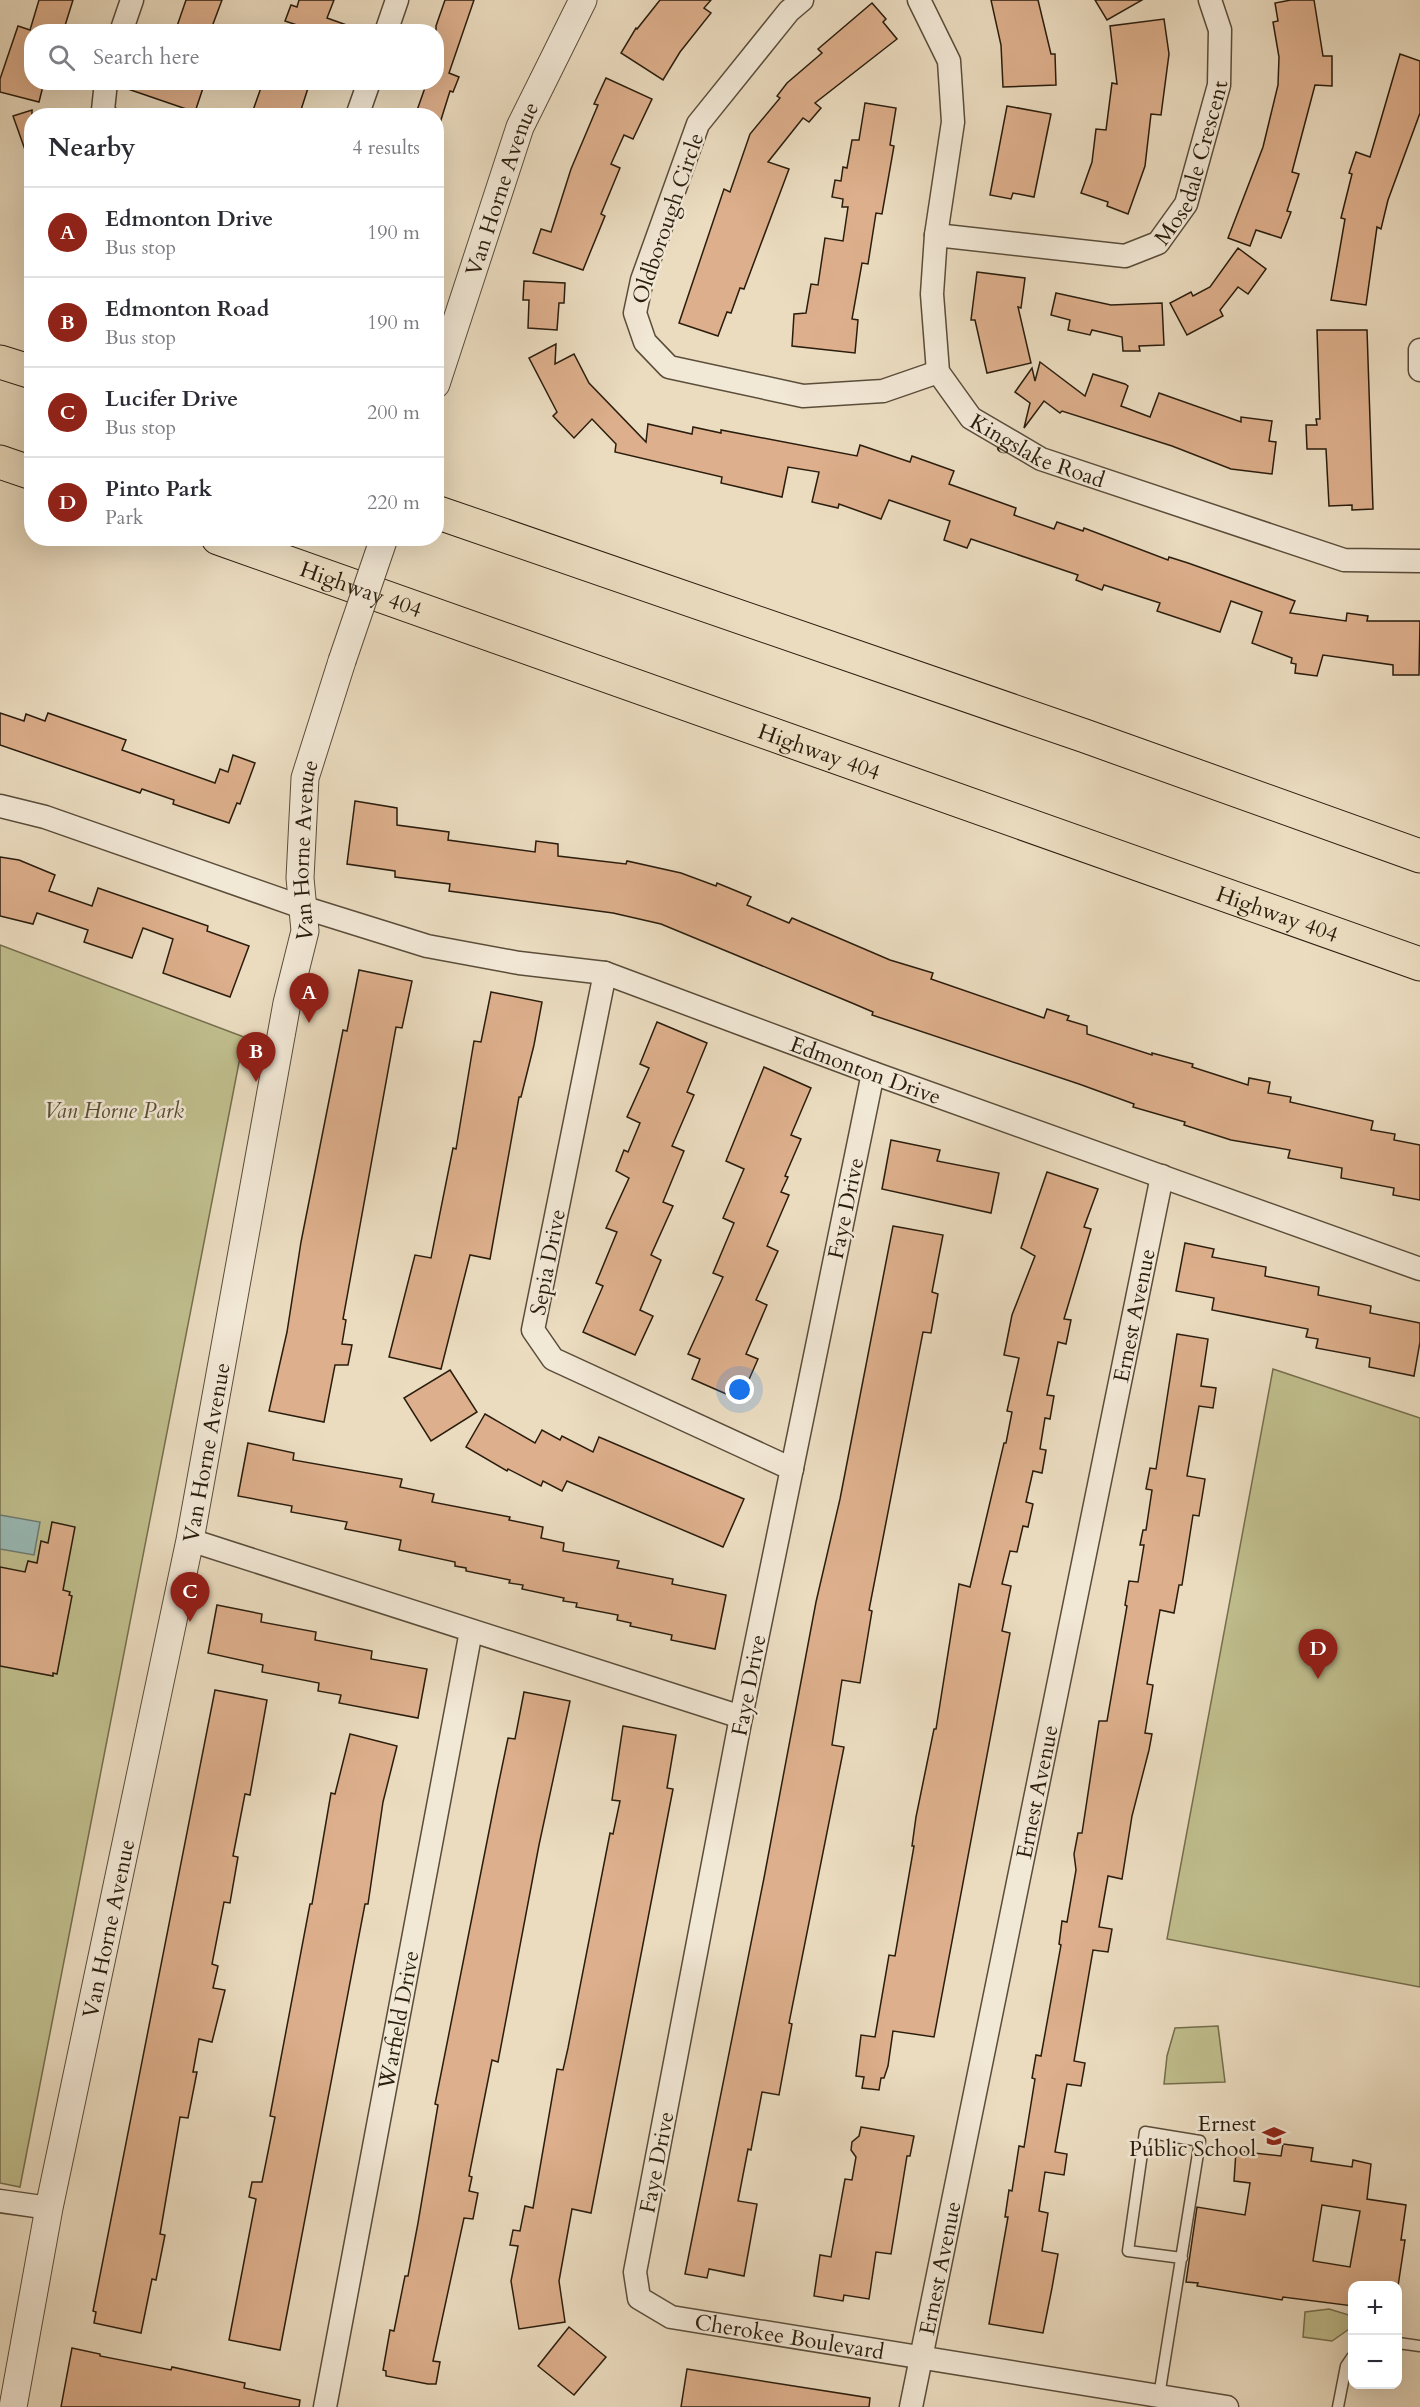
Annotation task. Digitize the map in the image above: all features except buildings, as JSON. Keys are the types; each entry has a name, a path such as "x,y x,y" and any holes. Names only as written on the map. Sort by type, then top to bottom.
{"highway":[{"path":"0,362 24,370"},
{"path":"0,462 24,470"},
{"path":"444,515 1085,736 1420,856"},
{"name":"Highway 404","path":"241,546 1420,964"}],"street":[{"path":"124,24 132,0"},
{"path":"389,24 397,0"},
{"name":"Van Horne Avenue","path":"444,360 520,127 583,0"},
{"name":"Oldborough Circle","path":"802,0 789,11 698,124 642,280 635,313 645,342 669,367 803,396 883,391 938,372"},
{"path":"919,0 949,61 954,122 936,235 932,294 938,372"},
{"name":"Mosedale Crescent","path":"936,235 1125,256 1158,243 1186,204 1218,85 1220,30 1210,0"},
{"path":"103,108 105,90"},
{"path":"360,108 366,90"},
{"path":"1420,350 1420,370"},
{"name":"Kingslake Road","path":"938,372 972,418 1041,459 1344,560 1420,561"},
{"name":"Van Horne Avenue","path":"13,2407 49,2208 190,1540 285,1015 305,931 300,878 305,778 381,546"},
{"name":"Edmonton Drive","path":"0,806 45,817 302,907 427,946 519,963 605,973 873,1073 1420,1269"},
{"name":"Sepia Drive","path":"605,973 533,1330 553,1359 792,1469"},
{"name":"Faye Drive","path":"639,2298 635,2272 741,1717 873,1073"},
{"name":"Ernest Avenue","path":"912,2407 1162,1176"},
{"path":"190,1540 741,1717"},
{"name":"Warfield Drive","path":"325,2407 471,1631"},
{"path":"0,2201 49,2208"},
{"name":"Cherokee Boulevard","path":"639,2298 671,2317 1227,2407"}],"lane":[{"path":"1159,2396 1182,2258 1200,2141 1145,2132 1128,2251 1182,2258"},
{"path":"1402,2344 1420,2346"},
{"path":"1338,2407 1348,2363"}],"green space":[{"name":"Van Horne Park","path":"0,945 244,1037 20,2187 0,2183"},
{"path":"1273,1369 1420,1418 1420,1987 1167,1939"},
{"path":"1218,2026 1225,2082 1164,2084 1167,2056 1175,2028"},
{"path":"1329,2309 1348,2315 1348,2330 1332,2341 1303,2337 1305,2312"}],"water":[{"path":"0,1515 40,1522 34,1555 0,1549"}],"place":[{"name":"Edmonton Drive","path":"309,1023"},
{"name":"Edmonton Road","path":"256,1082"},
{"name":"Lucifer Drive","path":"190,1622"},
{"name":"Pinto Park","path":"1318,1679"},
{"name":"Ernest Public School","path":"1274,2136"}]}
